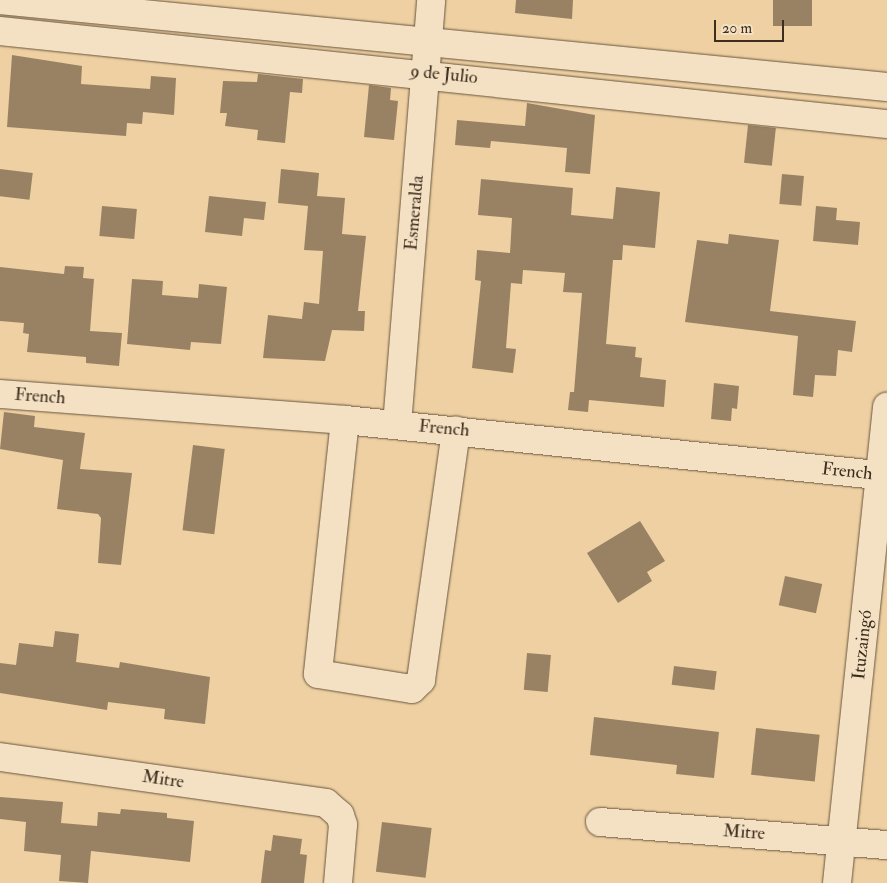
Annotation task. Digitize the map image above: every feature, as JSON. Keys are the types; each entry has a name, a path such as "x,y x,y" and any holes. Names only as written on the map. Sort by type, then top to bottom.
{"street":[{"name":"9 de Julio","path":"0,0 428,40 887,87"},
{"name":"Esmeralda","path":"397,425 427,73 431,0"},
{"name":"9 de Julio","path":"0,31 427,73 887,124"},
{"name":"French","path":"0,394 456,430 884,476"},
{"name":"Ituzaingó","path":"837,883 884,476 887,407"},
{"path":"345,420 318,674 412,689 420,680 456,430"},
{"name":"Mitre","path":"0,757 326,803 340,815 343,825 338,883"},
{"name":"Mitre","path":"600,822 887,845"}],"building":[{"path":"516,0 573,0 572,19 515,13"},
{"path":"773,0 812,0 812,26 773,26"},
{"path":"12,55 82,66 81,84 150,89 151,76 176,78 174,115 143,112 142,124 127,123 126,136 7,127"},
{"path":"258,74 303,79 302,93 290,92 285,143 257,140 258,130 225,126 227,113 220,113 223,81 257,82"},
{"path":"369,85 391,88 390,100 398,101 394,140 364,137"},
{"path":"527,103 595,115 590,174 565,172 567,148 491,141 490,148 455,145 457,120 525,126"},
{"path":"748,125 776,128 772,166 744,163"},
{"path":"0,169 33,173 29,200 0,196"},
{"path":"281,169 319,173 317,196 345,198 342,234 366,236 358,311 365,311 364,331 332,330 325,361 263,358 268,315 302,319 304,302 319,304 323,251 304,250 308,206 278,203"},
{"path":"782,174 804,176 801,206 779,204"},
{"path":"481,179 573,188 571,215 613,219 616,187 660,192 655,248 623,245 622,260 613,260 606,344 636,347 635,357 642,358 640,377 666,380 664,407 589,400 588,412 568,410 570,392 574,392 582,293 563,292 565,273 523,270 522,284 511,283 506,348 516,349 513,373 472,368 481,281 475,280 477,250 510,253 512,218 478,215"},
{"path":"209,196 266,202 264,220 244,218 242,236 205,232"},
{"path":"102,206 137,209 134,239 99,236"},
{"path":"816,206 837,208 836,220 860,222 858,245 813,241"},
{"path":"729,234 779,240 770,311 856,321 852,352 838,350 836,376 815,375 813,397 793,395 798,336 685,322 697,240 728,244"},
{"path":"65,266 84,267 83,278 94,279 90,331 122,333 119,366 86,363 86,357 27,352 29,334 23,333 24,323 0,321 0,267 64,274"},
{"path":"132,279 163,281 162,295 198,298 199,284 227,287 221,344 191,342 190,350 127,344"},
{"path":"714,383 739,386 737,409 732,408 731,421 711,419"},
{"path":"4,412 35,416 34,427 85,433 80,469 132,473 121,565 98,563 101,518 98,514 57,509 63,460 0,449"},
{"path":"193,445 225,449 214,534 183,530"},
{"path":"640,521 665,561 647,572 652,581 618,603 587,553"},
{"path":"785,576 822,584 816,613 779,605"},
{"path":"55,631 79,634 76,662 119,668 120,662 210,677 205,724 164,719 165,709 108,702 107,710 0,693 0,663 16,665 19,643 53,647"},
{"path":"527,653 551,655 548,692 524,690"},
{"path":"674,666 717,671 714,690 672,685"},
{"path":"594,717 719,732 714,778 676,774 677,765 590,755"},
{"path":"756,728 820,735 815,781 751,775"},
{"path":"0,797 63,802 61,823 97,826 98,812 120,814 121,809 167,813 167,818 194,821 190,862 91,851 88,883 59,881 61,855 24,851 26,822 0,819"},
{"path":"382,822 432,828 426,878 376,872"},
{"path":"273,835 302,839 300,854 307,855 304,883 261,883 265,850 271,851"}]}
